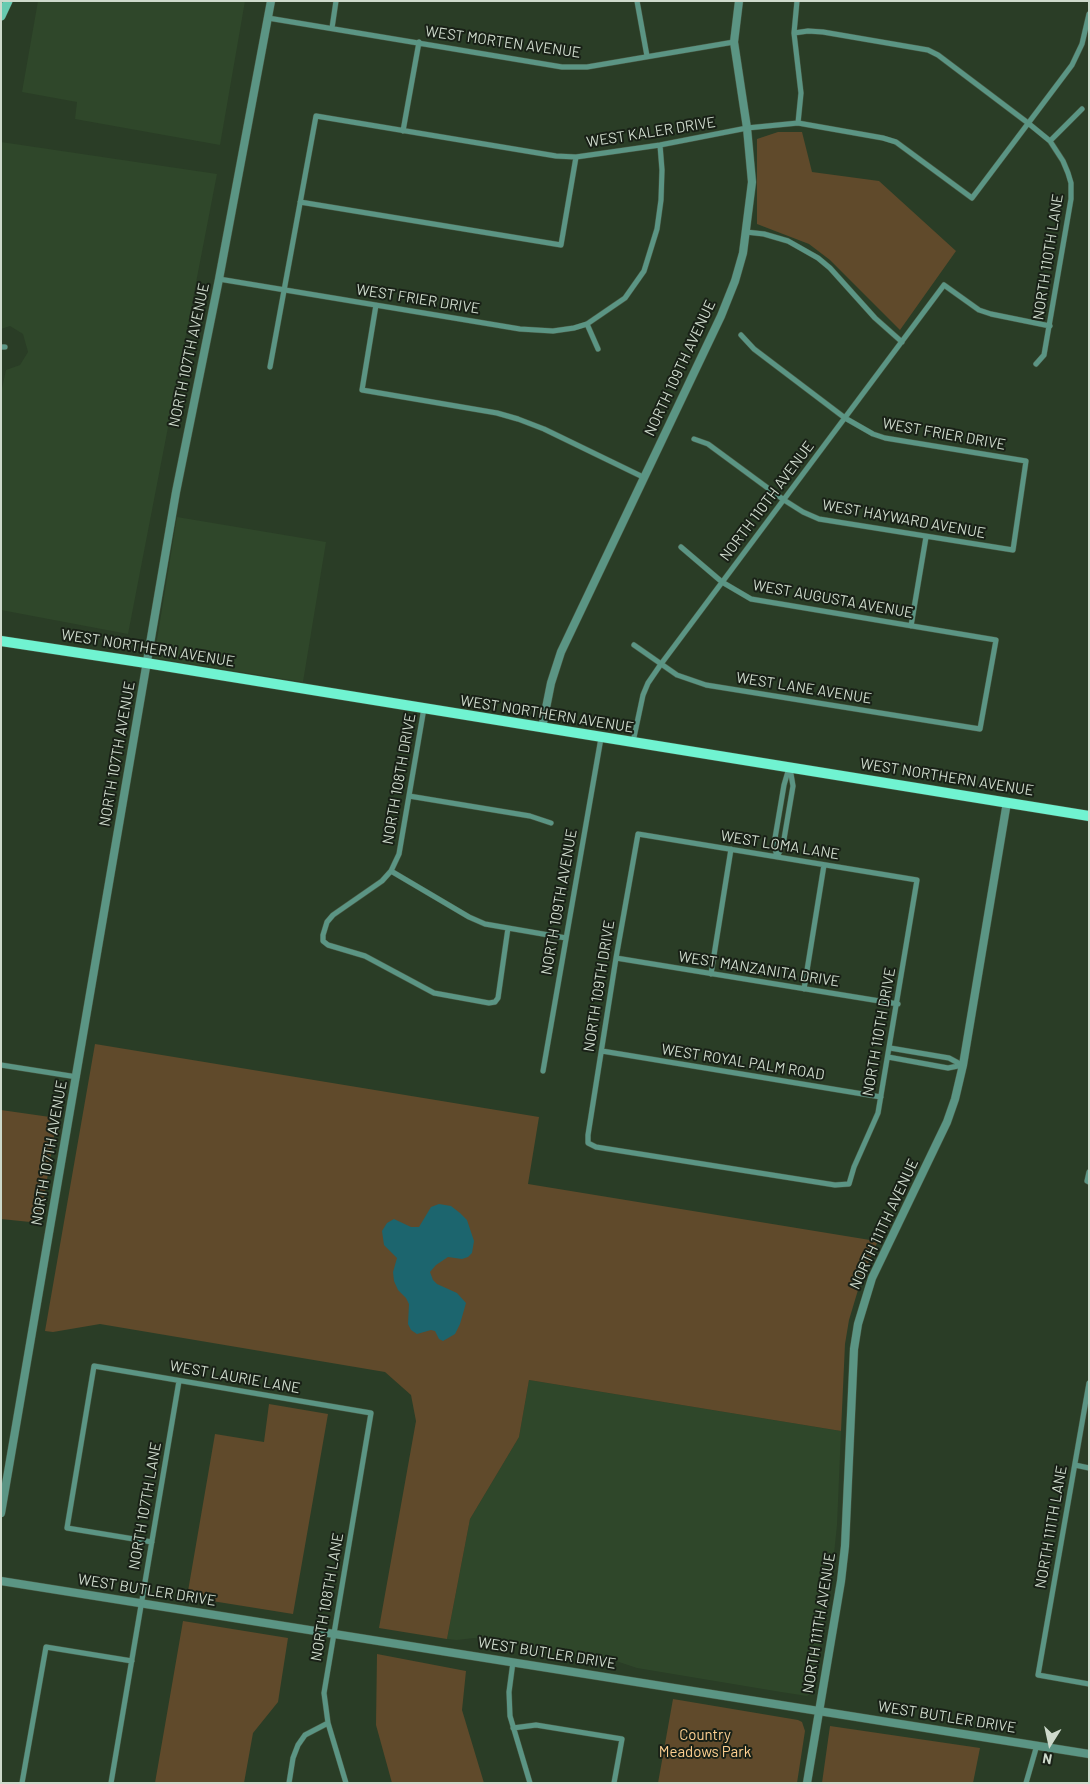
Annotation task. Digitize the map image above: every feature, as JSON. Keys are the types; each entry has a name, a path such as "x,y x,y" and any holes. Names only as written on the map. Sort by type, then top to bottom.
{"main road":[{"path":"1,16 8,1"},
{"name":"WEST NORTHERN AVENUE","path":"1,640 1089,816"}],"street":[{"name":"NORTH 107TH AVENUE","path":"1,1514 179,473 219,279 271,1"},
{"path":"332,28 336,1"},
{"path":"637,1 647,56"},
{"name":"NORTH 109TH AVENUE","path":"542,728 556,664 643,477 721,316 743,253 752,182 747,128 734,42 739,1"},
{"path":"797,1 794,33 801,93 798,123"},
{"path":"1028,123 1072,66 1082,44 1089,14"},
{"name":"WEST MORTEN AVENUE","path":"268,18 562,67 587,67 734,42"},
{"path":"794,33 808,31 823,32 928,50 938,55 1050,141 1082,109"},
{"path":"403,131 419,42"},
{"name":"WEST KALER DRIVE","path":"300,202 316,116 556,156 576,157 660,145 747,128 798,123 896,142 972,198 1028,123"},
{"name":"NORTH 110TH LANE","path":"1036,364 1044,354 1050,326 1071,199 1071,184 1068,173 1063,161 1050,141"},
{"path":"598,349 587,324 625,298 644,271 657,229 662,200 660,145"},
{"path":"270,367 300,202 560,244 576,157"},
{"path":"746,232 764,234 788,241 818,258 836,273 880,323 902,342"},
{"name":"WEST FRIER DRIVE","path":"219,279 538,331 567,329 587,324"},
{"name":"NORTH 110TH AVENUE","path":"632,743 643,695 648,683 944,285 979,310 1050,326"},
{"path":"376,305 362,390 497,413 518,419 544,429 643,477"},
{"name":"WEST FRIER DRIVE","path":"742,335 754,349 863,430 885,438 1026,461 1013,550"},
{"name":"WEST HAYWARD AVENUE","path":"694,439 708,444 784,500 803,512 820,519 1013,550"},
{"path":"911,626 926,536"},
{"name":"WEST AUGUSTA AVENUE","path":"680,547 722,582 742,595 762,602 996,640 980,729"},
{"name":"WEST LANE AVENUE","path":"634,645 677,675 706,685 980,729"},
{"name":"NORTH 108TH DRIVE","path":"424,708 399,854 391,871 382,881 333,915 327,922 323,941 328,945 365,956 434,993 489,1003 495,1002 498,998 508,928"},
{"name":"NORTH 109TH AVENUE","path":"544,1071 601,738"},
{"path":"777,857 774,844 784,785 790,767"},
{"path":"777,857 783,846 793,786 790,767"},
{"path":"409,796 530,816 551,823"},
{"name":"NORTH 111TH AVENUE","path":"807,1783 841,1581 845,1546 854,1349 858,1324 872,1278 948,1122 963,1065 1007,802"},
{"name":"WEST LOMA LANE","path":"638,834 918,880"},
{"name":"NORTH 109TH DRIVE","path":"638,834 616,958 588,1143 596,1147 826,1184 849,1184"},
{"path":"711,974 731,849"},
{"path":"804,989 824,865"},
{"path":"391,871 469,917 485,924 566,938"},
{"name":"NORTH 110TH DRIVE","path":"849,1184 854,1167 878,1113 918,880"},
{"name":"WEST MANZANITA DRIVE","path":"616,958 898,1004"},
{"path":"890,1048 949,1058 963,1065"},
{"name":"WEST ROYAL PALM ROAD","path":"602,1051 881,1097"},
{"path":"888,1057 948,1068 963,1065"},
{"path":"1,1065 77,1077"},
{"path":"1088,1182 1089,1172"},
{"name":"WEST LAURIE LANE","path":"152,1542 67,1528 94,1366 371,1413"},
{"name":"NORTH 107TH LANE","path":"111,1783 179,1381"},
{"name":"NORTH 111TH LANE","path":"1089,1382 1038,1675 1089,1684"},
{"name":"NORTH 108TH LANE","path":"346,1783 328,1723 324,1693 371,1413"},
{"path":"1075,1465 1089,1468"},
{"name":"WEST BUTLER DRIVE","path":"1,1580 1089,1754"},
{"path":"22,1783 46,1647 132,1661"},
{"path":"513,1662 509,1692 510,1716 530,1783"},
{"path":"289,1783 293,1758 301,1740 305,1735 328,1723"},
{"path":"513,1728 536,1725 622,1739 614,1783"},
{"path":"1026,1783 1037,1746"}],"shaded area":[{"path":"38,1 245,1 220,145 75,119 77,102 22,92"},
{"path":"1,142 217,174 128,634 1,610 1,393 6,370 20,365 28,352 23,334 10,326 1,329"},
{"path":"177,517 326,542 303,682 154,658"},
{"path":"529,1380 841,1431 837,1525 830,1593 823,1624 813,1690 810,1694 807,1696 637,1668 616,1661 474,1638 447,1639 470,1519 519,1437"}],"green space":[{"path":"778,132 802,132 812,172 879,181 956,251 900,330 830,260 809,244 757,224 757,139"},
{"path":"95,1044 539,1117 528,1184 870,1240 877,1243 861,1280 849,1320 845,1344 841,1431 529,1380 519,1437 470,1519 447,1639 379,1628 416,1421 411,1395 385,1372 100,1324 53,1332 45,1331"},
{"path":"1,1110 57,1118 40,1223 1,1219"},
{"path":"269,1404 328,1414 293,1614 187,1597 215,1434 264,1442"},
{"path":"183,1621 288,1638 278,1702 253,1733 244,1783 155,1783"},
{"path":"377,1654 466,1671 462,1710 484,1783 392,1783 376,1725"},
{"name":"Country Meadows Park","path":"673,1699 802,1722 805,1731 797,1783 658,1783"},
{"path":"830,1726 980,1748 973,1783 822,1783"}],"water":[{"path":"439,1204 451,1206 467,1220 474,1241 472,1253 468,1257 462,1259 448,1257 436,1265 430,1272 437,1284 457,1293 466,1303 455,1334 443,1341 439,1339 435,1331 431,1330 417,1334 411,1330 408,1324 409,1304 398,1290 394,1281 393,1272 397,1258 384,1245 382,1231 387,1223 394,1219 411,1227 419,1227 431,1207"}]}
